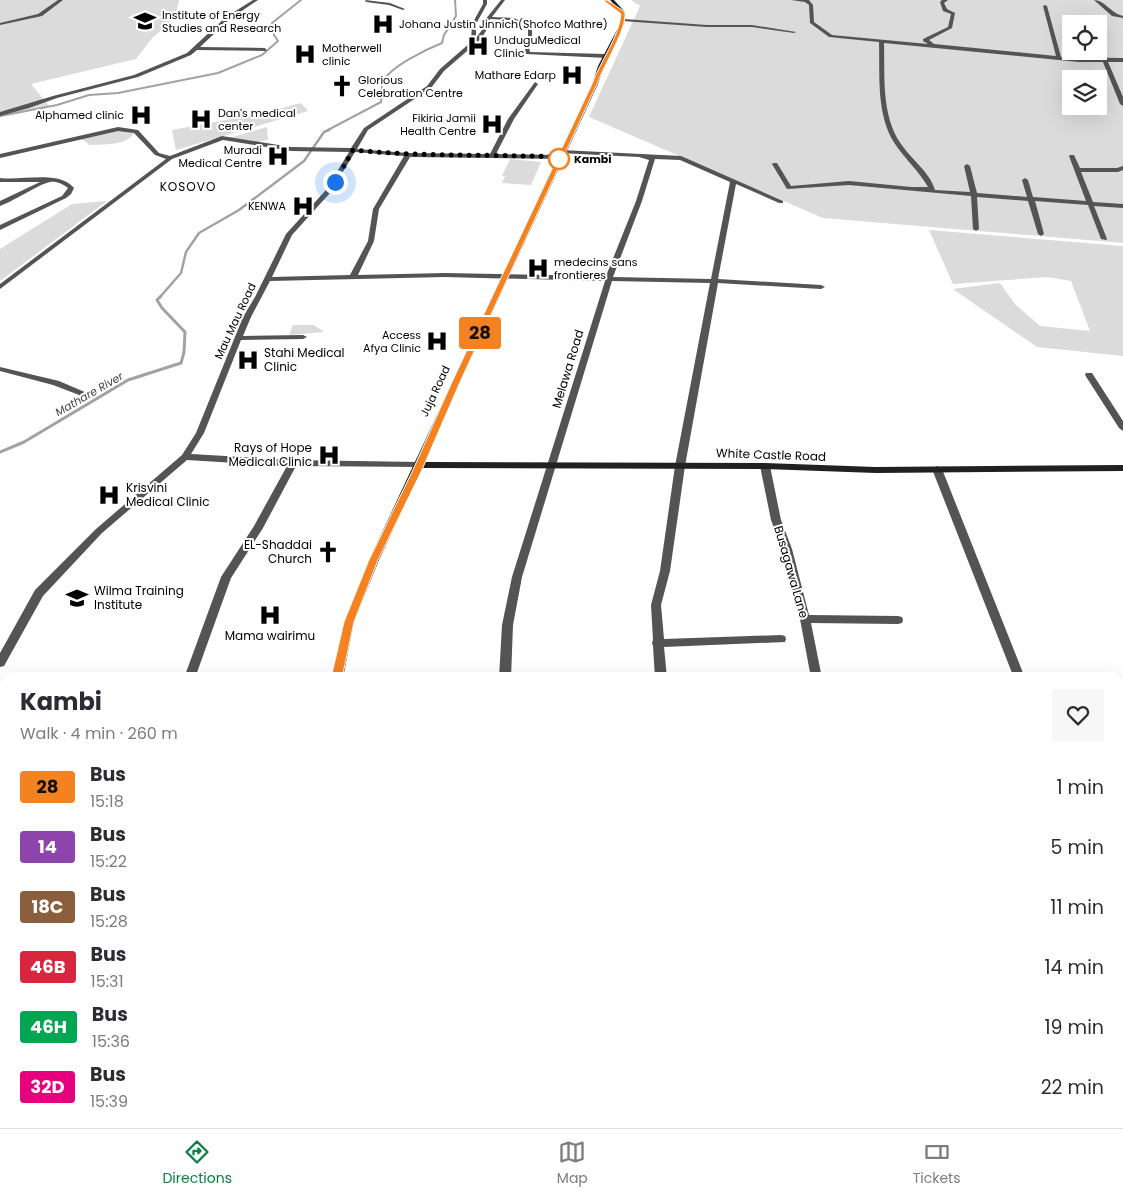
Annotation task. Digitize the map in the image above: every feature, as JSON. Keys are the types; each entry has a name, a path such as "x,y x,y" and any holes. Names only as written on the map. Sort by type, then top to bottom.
{"main road":[{"path":"605,0 623,17"},
{"path":"612,0 622,8 623,17"},
{"name":"Juja Road","path":"338,672 349,622 386,533 419,465 623,17"},
{"name":"White Castle Road","path":"419,465 765,466 876,470 1123,468"}],"street":[{"path":"0,24 40,15 61,0"},
{"path":"0,114 55,97 136,76 188,54 228,18 256,0"},
{"path":"472,42 474,24 485,4 485,0"},
{"name":"Mau Mau Road","path":"0,663 39,593 99,531 185,457 200,433 217,387 247,317 293,229 328,192 366,129 387,113 422,93 436,80 442,70 485,29 489,18 503,0"},
{"path":"793,0 807,1 811,5 812,22 831,36 1059,58 1105,61 1123,60"},
{"path":"936,46 925,40 950,28 954,13 945,10 942,2 946,0"},
{"path":"1096,0 1114,15 1123,17"},
{"path":"366,1 390,4 403,8"},
{"path":"1045,6 1059,58"},
{"path":"623,17 707,26 752,26 794,32"},
{"path":"489,18 512,19 530,28 530,36 526,42 528,53 606,56"},
{"path":"881,40 885,107 890,130 932,189 912,189"},
{"path":"196,48 265,50"},
{"path":"1105,61 1123,104"},
{"path":"493,155 511,119 535,84"},
{"path":"0,156 118,129 136,131 157,154 170,158"},
{"path":"0,287 170,158 222,138 291,149 353,150 408,155 561,155 681,158 781,202"},
{"path":"353,277 371,241 376,209 408,155"},
{"path":"1072,156 1104,239"},
{"name":"Melawa Road","path":"505,672 506,638 514,581 528,542 609,278 639,201 652,159 648,157"},
{"path":"774,164 789,188 864,183 1030,200 1123,206"},
{"path":"968,166 974,195 976,229"},
{"path":"1078,170 1121,169 1123,177"},
{"path":"0,180 17,182 56,180 68,183 71,191 64,197 0,228"},
{"path":"0,204 48,180"},
{"path":"1025,180 1041,234"},
{"path":"660,672 656,605 665,571 676,509 680,466 733,181"},
{"path":"267,278 416,275 505,276 715,281 821,287"},
{"path":"239,338 303,337"},
{"path":"0,369 56,383 90,396"},
{"path":"1090,375 1123,428"},
{"path":"185,457 293,463 419,465"},
{"path":"191,672 226,578 258,528 293,463"},
{"name":"Busagawa Lane","path":"765,466 776,520 787,549 805,619 816,672"},
{"path":"937,469 1018,672"},
{"path":"805,619 898,620"},
{"path":"657,643 781,639"}],"shaded area":[{"path":"0,0 179,0 177,9 168,25 153,37 136,59 31,84 50,107 0,117"},
{"path":"631,0 1123,0 1123,243 823,218 589,117 640,6"},
{"path":"301,103 308,111 176,150 172,130 263,113"},
{"path":"267,127 268,140 250,143 229,138"},
{"path":"115,130 134,132 127,140 108,144 90,145 80,138"},
{"path":"510,159 541,162 531,185 502,183 505,176 502,176"},
{"path":"107,201 0,281 0,249 72,204"},
{"path":"929,230 1123,246 1123,356 1037,347 953,289 1000,283 1015,304 1040,326 1090,331 1071,281 1047,277 953,284"},
{"path":"293,325 314,325 324,332 289,335"}],"waterway":[{"path":"0,116 57,105 89,95 118,93 218,73 262,55 278,41 274,35 272,23 301,0"},
{"name":"Mathare River","path":"326,131 381,102 383,82 393,70 409,59 442,43 444,35 456,16 455,0"},
{"name":"Mathare River","path":"160,297 181,273 186,252 199,233 239,210 304,161 324,132 329,130"},
{"name":"Mathare River","path":"0,452 24,442 128,380 181,363 184,352 185,332 162,308 157,300 160,297"}],"bus line":[{"name":"28","path":"338,672 349,622 374,560 595,84 601,66 624,20 623,13 616,6 605,0"}],"place":[{"name":"Institute of Energy Studies and Research","path":"145,21"},
{"name":"Johana Justin Jinnich(Shofco Mathre)","path":"383,24"},
{"name":"UnduguMedical Clinic","path":"478,46"},
{"name":"Motherwell clinic","path":"305,54"},
{"name":"Mathare Edarp","path":"572,75"},
{"name":"Glorious Celebration Centre","path":"342,86"},
{"name":"Alphamed clinic","path":"141,115"},
{"name":"Dan's medical center","path":"201,119"},
{"name":"Fikiria Jamii Health Centre","path":"492,124"},
{"name":"Muradi Medical Centre","path":"278,156"},
{"name":"Kambi","path":"559,159"},
{"name":"KENWA","path":"303,206"},
{"name":"medecins sans frontieres","path":"538,268"},
{"name":"Access Afya Clinic","path":"437,341"},
{"name":"Stahi Medical Clinic","path":"248,360"},
{"name":"Rays of Hope Medical Clinic","path":"329,455"},
{"name":"Krisvini Medical Clinic","path":"109,495"},
{"name":"EL-Shaddai Church","path":"328,552"},
{"name":"Wilma Training Institute","path":"77,598"},
{"name":"Mama wairimu","path":"270,615"}],"district":[{"name":"KOSOVO","path":"188,187"}],"route":[{"path":"335,182 353,150 408,155 511,155 560,157 559,159"}]}
